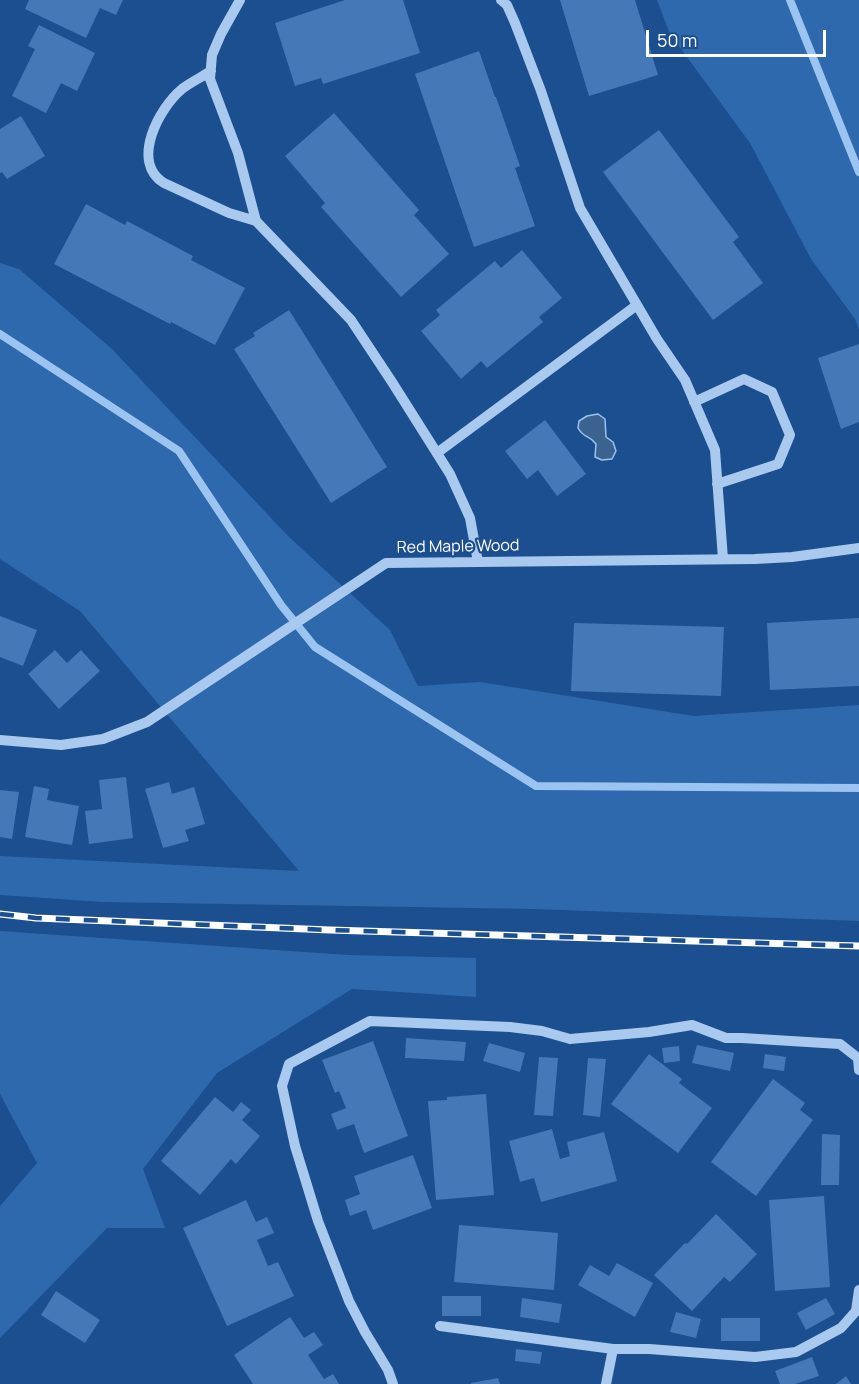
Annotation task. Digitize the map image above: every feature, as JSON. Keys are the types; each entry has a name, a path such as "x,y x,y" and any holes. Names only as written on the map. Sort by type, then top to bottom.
{"street":[{"path":"240,0 212,55 210,79 238,153 256,221 351,320 450,474 470,518 478,562"},
{"path":"501,0 507,5 516,23 542,91 579,208 657,339 685,380 715,450 723,559"},
{"path":"211,71 182,89 168,105 150,140 148,156 151,170 157,179 164,183 229,213 256,221"},
{"path":"437,453 637,305"},
{"path":"694,402 744,379 772,392 790,435 778,464 717,484"},
{"name":"Red Maple Wood","path":"0,740 61,745 103,739 147,722 386,563 792,557 859,548"},
{"path":"393,1384 388,1370 349,1301 318,1221 295,1146 282,1086 289,1064 370,1021 510,1027 542,1031 570,1039 692,1026 726,1038 840,1044 858,1058 859,1070"},
{"path":"440,1326 613,1349 649,1349 754,1357 795,1352 841,1328 856,1311 859,1290"},
{"path":"606,1384 613,1349"}],"shaded area":[{"path":"657,0 859,0 859,330 855,319 811,259 750,143 670,34"},
{"path":"0,263 19,269 112,349 288,536 390,630 418,686 480,682 694,716 859,705 859,921 535,909 103,902 0,895 0,856 299,871 80,611 0,559"},
{"path":"598,414 605,419 606,437 613,442 616,451 612,459 602,460 595,457 596,444 582,434 578,428 579,421 587,416"},
{"path":"0,931 348,955 476,958 476,997 352,989 217,1073 143,1169 165,1228 107,1228 0,1338 0,1206 37,1163 0,1094"}],"building":[{"path":"29,0 123,0 116,15 100,8 86,38 25,9"},
{"path":"345,0 403,0 420,53 323,84 321,78 295,86 275,23"},
{"path":"560,0 635,0 658,75 589,96"},
{"path":"39,25 95,53 77,91 61,83 46,113 12,96 35,49 28,46"},
{"path":"479,51 520,166 515,168 535,226 474,247 415,74"},
{"path":"334,113 419,210 414,215 449,254 401,297 321,207 325,203 285,156"},
{"path":"21,116 45,156 7,179 2,172 0,173 0,129"},
{"path":"659,130 739,237 733,242 763,283 713,320 603,172"},
{"path":"86,204 125,225 127,221 193,256 191,260 245,288 215,345 54,264"},
{"path":"522,250 562,298 539,317 543,322 487,368 481,361 461,379 421,331 440,315 436,310 495,261 501,268"},
{"path":"289,310 387,467 331,503 234,349 255,336 253,333"},
{"path":"859,344 859,422 841,429 818,358"},
{"path":"545,420 586,474 557,496 538,470 527,479 505,451"},
{"path":"0,616 37,630 23,666 0,657"},
{"path":"859,618 859,686 770,690 767,623"},
{"path":"574,623 724,627 721,696 571,691"},
{"path":"55,650 67,663 81,650 100,671 59,709 28,674"},
{"path":"126,777 133,838 89,844 85,811 102,809 99,780"},
{"path":"169,782 172,794 194,787 205,824 185,830 189,841 163,848 145,789"},
{"path":"34,786 49,789 47,800 79,806 72,845 25,837"},
{"path":"0,790 19,792 12,839 0,837"},
{"path":"406,1038 466,1042 464,1061 405,1058"},
{"path":"373,1041 408,1136 364,1153 354,1124 337,1130 331,1114 346,1108 339,1091 335,1093 322,1060"},
{"path":"489,1043 525,1053 520,1072 483,1061"},
{"path":"697,1045 734,1053 730,1071 692,1063"},
{"path":"679,1046 680,1061 664,1063 662,1048"},
{"path":"649,1054 682,1079 679,1083 712,1108 678,1153 611,1104"},
{"path":"765,1054 786,1057 784,1071 763,1068"},
{"path":"539,1057 558,1058 553,1116 534,1115"},
{"path":"588,1058 606,1059 600,1117 583,1115"},
{"path":"773,1079 805,1103 800,1110 813,1120 756,1196 711,1162"},
{"path":"486,1094 494,1195 436,1200 428,1101"},
{"path":"215,1097 233,1112 241,1102 251,1110 242,1120 260,1136 236,1164 231,1159 200,1195 161,1161"},
{"path":"552,1129 560,1159 570,1156 567,1142 604,1132 617,1181 541,1202 534,1178 520,1182 509,1141"},
{"path":"822,1134 840,1135 839,1185 821,1185"},
{"path":"413,1155 432,1208 373,1230 366,1210 350,1216 345,1200 360,1194 354,1176"},
{"path":"824,1196 830,1287 775,1291 769,1200"},
{"path":"246,1200 256,1222 267,1217 274,1233 257,1240 268,1266 278,1262 294,1296 227,1326 183,1228"},
{"path":"716,1214 757,1254 730,1282 724,1277 692,1311 654,1275"},
{"path":"459,1225 558,1233 554,1290 454,1282"},
{"path":"617,1263 653,1283 635,1317 578,1285 590,1265 609,1276"},
{"path":"56,1291 100,1320 85,1343 41,1315"},
{"path":"442,1296 481,1296 481,1316 442,1316"},
{"path":"522,1298 562,1304 559,1323 520,1317"},
{"path":"826,1298 835,1314 806,1330 797,1313"},
{"path":"676,1312 701,1319 696,1338 670,1332"},
{"path":"290,1317 304,1338 314,1332 323,1345 308,1355 324,1379 333,1374 339,1384 253,1384 234,1355"},
{"path":"721,1318 760,1318 760,1341 721,1341"},
{"path":"516,1349 542,1352 540,1364 515,1361"},
{"path":"812,1357 819,1376 795,1384 780,1384 775,1371"},
{"path":"846,1376 851,1384 836,1384"},
{"path":"498,1378 500,1384 471,1384 471,1383"}],"waterway":[{"path":"790,0 859,172"},
{"path":"0,334 179,451 281,605 315,647 536,786 859,788"}],"railway":[{"path":"0,914 36,918 330,930 859,946"}]}
